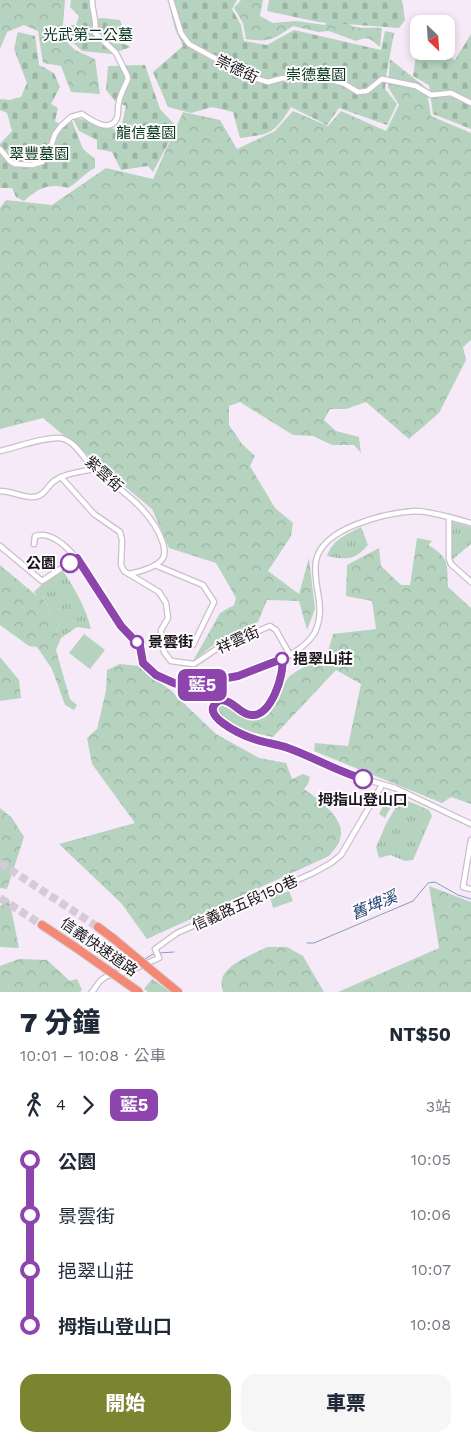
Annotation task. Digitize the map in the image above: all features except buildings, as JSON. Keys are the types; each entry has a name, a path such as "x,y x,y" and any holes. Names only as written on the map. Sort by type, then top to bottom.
{"highway":[{"name":"信義快速道路","path":"42,925 139,992"},
{"name":"信義快速道路","path":"98,926 178,992"}],"street":[{"path":"0,149 14,164 37,164 45,160 55,134 60,126 71,117 82,114 97,123 113,124 116,119 119,101 128,79 116,53 95,33 97,20 92,0"},
{"name":"崇德街","path":"171,0 181,33 189,44 250,78 268,82 283,78 297,80 321,78 343,83 358,92 367,91 382,80 416,86 432,95 451,93 471,103"},
{"name":"紫雲街","path":"0,451 53,437 65,439 77,449 94,469 132,498 153,521 165,553 163,559 155,565"},
{"path":"0,491 9,491 35,497 42,494 52,482 61,477 94,469"},
{"path":"61,477 94,514 120,532 122,540 121,565 124,571 128,574 155,565 203,585 214,602 193,645 179,639"},
{"path":"34,544 35,536 41,534 48,535 71,550 121,626 140,646 143,663 156,675 174,683 194,688 216,680 238,676 290,656 308,642 316,628 321,611 316,560 323,546 330,538 344,530 384,516 417,511 471,523"},
{"path":"449,518 450,564 471,582"},
{"path":"0,546 42,581 77,558"},
{"name":"祥雲街","path":"128,574 160,592 166,603 168,618 161,630 161,638 164,652 171,661 194,664 218,648 270,626 276,630 290,656"},
{"path":"282,659 284,666 282,676 266,709 252,715 241,711 230,702 220,700 212,710 215,716 253,739 287,748 344,773 395,788 471,824"},
{"name":"信義路五段150巷","path":"92,992 100,981 108,976 127,972 159,958 155,949 177,933 313,873 331,863 341,854 382,785"},
{"path":"471,840 463,887 471,889"}],"green space":[{"path":"0,0 65,0 62,37 75,50 95,59 100,94 71,92 61,66 43,63 38,31 24,25 7,32 0,49"},
{"name":"光武第二公墓","path":"71,0 90,0 93,20 102,18 120,20 124,31 115,35 105,34 112,43 131,47 111,54 82,51 67,37 65,25 76,25 79,16 70,7"},
{"name":"崇德墓園","path":"168,0 237,0 232,9 241,25 244,41 267,45 294,30 381,50 385,31 394,33 385,89 397,104 387,125 339,108 327,125 291,107 276,128 265,134 240,138 233,112 212,107 191,113 168,107 153,72 183,46 175,29"},
{"path":"241,0 263,0 260,16 273,23 296,21 325,25 335,6 345,20 353,26 382,28 380,47 367,38 356,41 329,31 318,32 293,26 271,39 246,39 243,23 234,8"},
{"path":"269,0 402,0 405,20 399,28 318,22 267,11"},
{"name":"翠豐墓園","path":"18,32 35,36 39,65 54,73 60,87 51,104 58,108 55,121 64,127 72,121 83,149 95,159 95,168 68,188 49,186 34,193 24,201 16,197 12,188 0,188 0,144 12,131 7,113 0,110 0,99 10,100 21,97 27,83 14,49"},
{"path":"471,34 471,129 433,114 429,85 413,76 415,60 455,60"},
{"path":"390,59 426,88 431,116 471,133 471,340 463,347 466,360 439,413 409,439 366,402 346,409 330,409 324,420 336,431 359,437 361,453 354,445 332,445 313,436 293,435 240,402 229,406 229,425 242,444 255,456 250,466 275,508 293,523 291,536 268,571 299,594 309,558 315,609 307,630 299,601 267,600 258,622 221,639 193,661 220,613 234,605 236,598 216,563 169,548 152,509 43,418 0,429 0,208 6,200 52,205 106,168 153,179 183,112 220,120 237,149 275,131 293,111 328,126 341,111 386,131 399,105 388,87"},
{"name":"龍信墓園","path":"145,65 160,109 177,127 153,172 148,166 121,170 112,152 97,149 97,140 79,131 73,119 82,119 116,129 122,124 126,106 115,101 106,90 108,66"},
{"path":"450,521 471,527 471,544 453,559 451,557"},
{"path":"361,527 368,545 363,550 354,557 349,558 327,556 336,541"},
{"path":"417,538 432,541 428,545 440,554 446,562 448,587 471,608 471,804 451,797 442,803 314,751 315,743 348,746 361,684 336,670 273,737 237,729 215,715 220,704 251,720 263,718 273,709 290,675 327,655 333,634 376,629 372,601 346,596 347,565 379,548 381,566 401,585 410,585"},
{"path":"0,565 37,596 40,593 59,626 56,631 61,638 56,650 70,699 77,705 74,710 65,705 52,669 37,647 29,646 0,625"},
{"path":"63,571 80,599 91,629 77,627 61,638 56,631 59,626 42,596 37,596 34,592 42,584"},
{"path":"84,634 105,650 90,669 69,653"},
{"path":"0,657 19,680 21,698 0,701"},
{"path":"120,664 138,666 170,690 216,734 259,758 286,763 292,779 303,774 310,777 304,789 330,810 339,824 341,832 336,848 329,856 147,939 121,903 59,844 135,823 92,764 87,738 97,729 106,691 107,670"},
{"path":"387,798 394,801 385,818 379,814"},
{"path":"401,798 429,810 432,816 413,860 405,861 390,855 379,858 376,847 386,824"},
{"path":"0,808 12,818 24,837 7,889 0,888"},
{"path":"429,886 471,902 471,992 338,992 439,948"},
{"path":"289,891 293,901 273,908 270,897"},
{"path":"9,899 19,948 0,947 0,906"},
{"path":"267,947 287,947 303,956 324,992 223,992 222,981 228,969"},
{"path":"19,959 47,960 70,981 77,979 82,990 80,992 0,992 0,966"},
{"path":"152,979 171,992 148,992 144,989"}],"waterway":[{"name":"舊埤溪","path":"307,943 314,943 413,901 428,883 435,882 458,895 471,899"},
{"name":"舊埤溪","path":"159,953 174,952"},
{"name":"舊埤溪","path":"143,960 155,953"},
{"name":"舊埤溪","path":"113,970 138,963"}],"tunnel":[{"path":"0,863 98,927"},
{"path":"0,898 42,925"}],"bus line":[{"name":"藍5","path":"70,563 77,558 121,626 140,646 143,663 156,675 174,683 194,688 210,681 238,676 282,659 284,666 282,676 266,709 252,715 241,711 230,702 220,700 212,710 215,716 253,739 287,748 344,773 363,779"}],"place":[{"name":"公園","path":"70,563"},
{"name":"景雲街","path":"137,642"},
{"name":"挹翠山莊","path":"282,659"},
{"name":"拇指山登山口","path":"363,779"}]}
